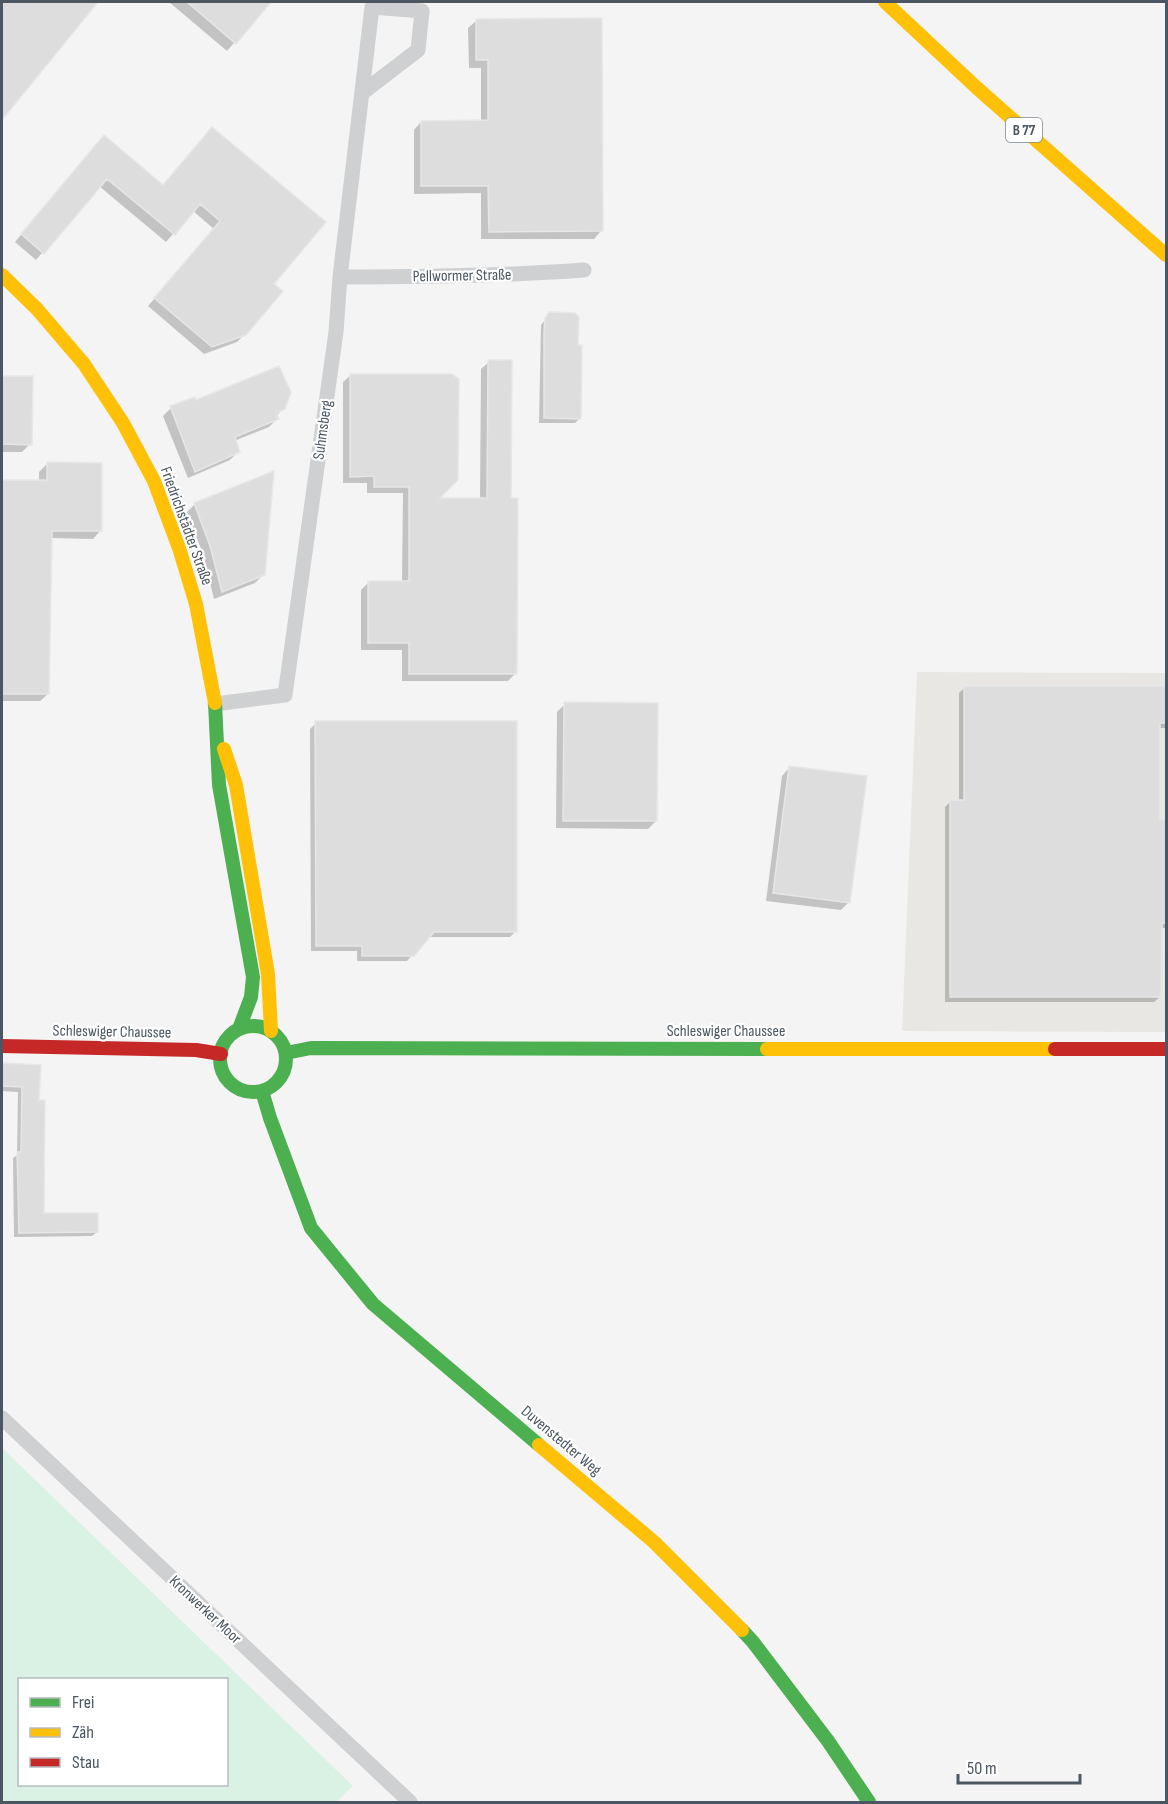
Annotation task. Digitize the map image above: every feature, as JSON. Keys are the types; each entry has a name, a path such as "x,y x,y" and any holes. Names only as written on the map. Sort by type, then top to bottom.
{"street":[{"name":"B 77","path":"885,2 977,88 1167,255"},
{"name":"Suhmsberg","path":"215,704 285,695 336,332 340,277 372,6 422,11 418,50 362,93"},
{"name":"Pellwormer Straße","path":"340,277 465,276 584,270"},
{"name":"Friedrichstädter Straße","path":"2,275 37,309 84,364 123,423 154,481 179,548 196,604 215,704 219,785 254,977 251,998 239,1029"},
{"name":"Friedrichstädter Straße","path":"217,729 236,785 268,974 271,1031"},
{"path":"257,1026 271,1031 282,1043 286,1053 286,1067 282,1075 277,1082 262,1091 251,1092 233,1086 224,1075 220,1063 220,1054 225,1041 239,1029 257,1026"},
{"name":"Schleswiger Chaussee","path":"2,1046 196,1050 220,1054"},
{"name":"Schleswiger Chaussee","path":"286,1053 311,1048 1167,1049"},
{"name":"Duvenstedter Weg","path":"262,1091 311,1228 373,1304 654,1542 753,1642 828,1741 869,1803"},
{"name":"Kronwerker Moor","path":"2,1418 410,1803"}],"shaded area":[{"path":"917,672 1166,673 1166,1032 902,1031"}],"green space":[{"path":"2,1448 353,1786 336,1802 2,1802"}],"building":[{"path":"2,2 98,2 2,120"},
{"path":"187,2 271,2 236,44"},
{"path":"602,18 603,231 489,232 488,186 421,186 421,121 488,120 488,60 476,60 476,19"},
{"path":"212,127 326,222 274,284 283,291 246,335 212,347 154,298 220,221 200,204 175,235 107,179 44,254 21,234 104,135 163,185"},
{"path":"549,312 575,313 579,317 578,345 582,345 581,419 544,418 544,332 545,318"},
{"path":"488,360 512,360 511,498 518,498 517,674 409,674 409,643 368,643 368,581 409,581 409,487 374,487 374,476 350,477 350,374 452,374 459,379 458,480 440,498 487,498"},
{"path":"279,366 291,392 285,409 276,413 279,419 235,437 240,452 195,472 170,406 195,397 196,400"},
{"path":"2,376 33,376 32,445 2,444"},
{"path":"47,462 102,463 102,531 52,531 49,694 2,694 2,480 47,480"},
{"path":"274,471 265,575 222,592 210,546 194,503"},
{"path":"964,686 1167,686 1167,723 1160,723 1160,819 1167,819 1167,923 1162,923 1161,997 950,997 950,800 964,800"},
{"path":"564,702 658,703 657,821 563,821"},
{"path":"315,721 517,721 517,932 434,932 414,956 362,956 362,946 316,946"},
{"path":"789,766 867,776 850,903 773,893"},
{"path":"2,1063 41,1065 39,1100 45,1100 44,1213 98,1213 98,1232 19,1233 17,1152 21,1152 22,1087 2,1086"}],"traffic: fast":[{"path":"215,703 219,785 253,977 251,997 239,1029"},
{"path":"253,1026 266,1028 276,1036 284,1046 286,1059 284,1072 276,1082 266,1090 253,1092 240,1090 230,1082 222,1072 220,1059 222,1046 230,1036 240,1028 253,1026"},
{"path":"286,1053 311,1048 767,1049"},
{"path":"262,1091 311,1228 373,1304 539,1445"},
{"path":"742,1630 828,1741 869,1802"}],"traffic: slow":[{"path":"885,2 977,88 1166,255"},
{"path":"2,275 37,309 84,364 123,423 154,481 179,548 196,604 215,703"},
{"path":"224,749 236,785 268,974 271,1031"},
{"path":"767,1049 1055,1049"},
{"path":"539,1445 654,1542 742,1630"}],"traffic: jam":[{"path":"2,1046 196,1050 221,1054"},
{"path":"1055,1049 1166,1049"}]}
